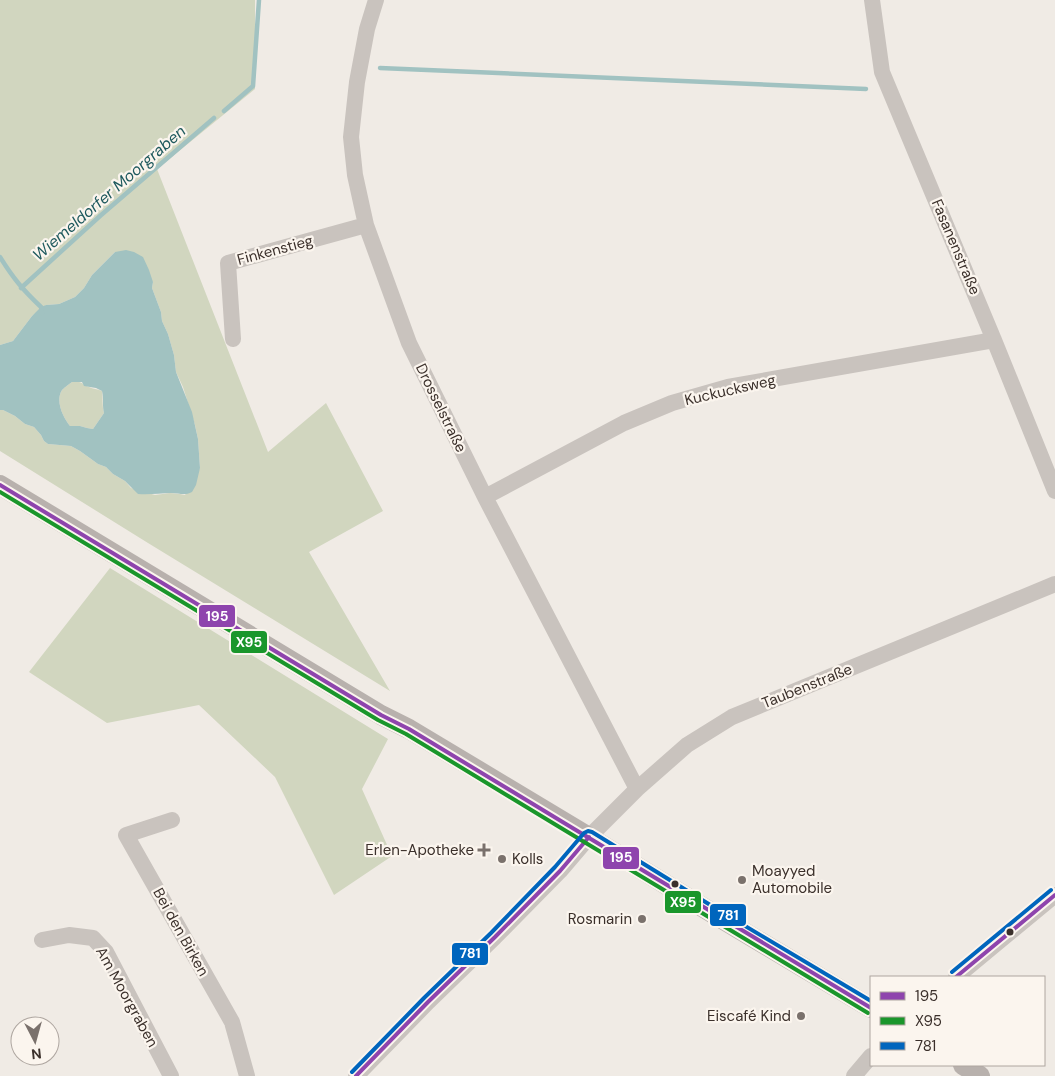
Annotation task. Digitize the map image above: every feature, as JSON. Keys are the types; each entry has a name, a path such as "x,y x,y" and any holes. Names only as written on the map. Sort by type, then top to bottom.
{"main road":[{"path":"0,485 870,1007"},
{"path":"964,1066 980,1076"}],"street":[{"name":"Drosselstraße","path":"376,0 367,29 357,82 351,136 355,175 366,225 409,343 485,497 637,788"},
{"name":"Fasanenstraße","path":"872,0 882,72 1055,490"},
{"name":"Finkenstieg","path":"233,339 228,263 366,225"},
{"name":"Kuckucksweg","path":"485,497 624,423 672,403 728,387 994,340"},
{"name":"Taubenstraße","path":"356,1076 560,871 589,837 637,788 687,746 732,717 1055,584"},
{"name":"Bei den Birken","path":"172,820 126,835 232,1022 246,1076"},
{"path":"957,976 1055,895"},
{"name":"Am Moorgraben","path":"42,940 69,935 93,938 106,952 171,1076"},
{"path":"854,1076 870,1057"}],"green space":[{"path":"0,0 255,0 255,89 157,169 268,452 326,403 383,511 309,552 390,691 0,451 0,410 3,410 25,424 34,427 48,444 71,446 98,464 106,467 125,481 131,488 155,495 170,493 185,495 200,468 195,425 183,387 176,372 174,355 168,334 152,288 153,282 115,252 92,275 84,288 75,297 59,304 46,305 32,316 13,341 0,345"},
{"path":"72,382 80,382 102,391 104,413 93,429 70,426 63,414 59,399 60,394"},
{"path":"110,568 388,739 362,789 392,856 334,895 275,777 199,705 107,723 29,672"}],"water":[{"path":"126,250 143,257 153,282 152,288 174,355 176,372 192,412 198,439 200,468 196,485 192,492 189,493 138,494 125,481 80,451 71,446 48,444 34,427 0,410 0,345 13,341 41,307 59,304 75,297 84,288 92,275 115,252","holes":["72,382 82,382 84,386 102,391 104,413 93,429 70,426 61,409 59,399 62,390"]}],"waterway":[{"name":"Wiemeldorfer Moorgraben","path":"224,111 253,86 259,0"},
{"path":"380,68 866,89"},
{"name":"Wiemeldorfer Moorgraben","path":"21,288 100,216 214,118"},
{"name":"Wiemeldorfer Moorgraben","path":"0,257 19,284 41,307 42,313"}],"transit line":[{"name":"195","path":"0,485 870,1007"},
{"name":"X95","path":"0,492 868,1013"},
{"name":"781","path":"352,1072 491,933 555,867 584,833 588,831 870,1000"},
{"name":"195","path":"356,1076 560,871 589,837"},
{"name":"781","path":"952,972 1051,890"},
{"name":"195","path":"957,976 1055,895"}],"place":[{"name":"Erlen-Apotheke","path":"484,850"},
{"name":"Kolls","path":"502,859"},
{"name":"Moayyed Automobile","path":"742,880"},
{"name":"Rosmarin","path":"642,919"},
{"name":"Eiscafé Kind","path":"801,1016"}]}
